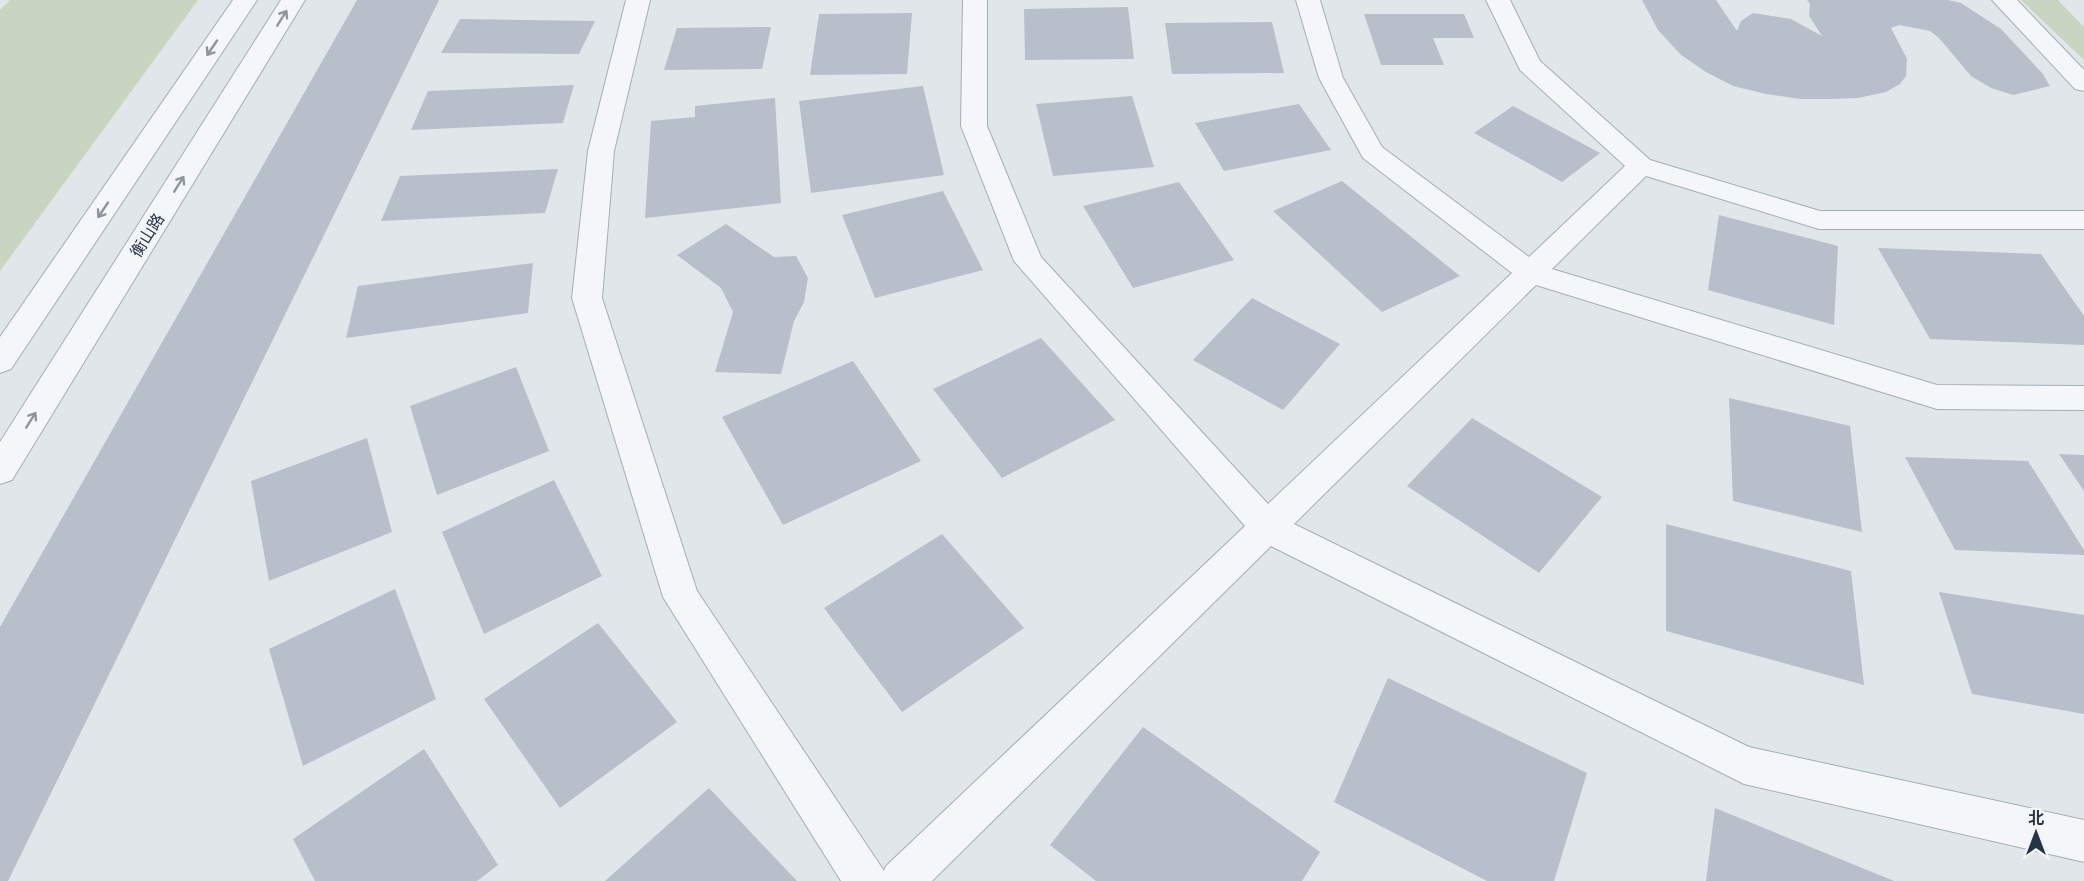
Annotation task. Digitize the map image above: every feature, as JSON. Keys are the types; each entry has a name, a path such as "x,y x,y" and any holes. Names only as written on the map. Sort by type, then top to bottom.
{"street":[{"path":"0,362 245,0"},
{"name":"衡山路","path":"0,470 293,0"},
{"path":"638,0 601,151 587,298 681,597 866,881"},
{"path":"975,0 974,126 1028,261 1268,527 1744,765 2084,841"},
{"path":"1308,0 1331,78 1372,152 1531,273 1937,397 2084,398"},
{"path":"1498,0 1529,65 1641,166 1819,220 2084,220"},
{"path":"2004,0 2084,84"},
{"path":"901,881 1641,166"}],"green space":[{"path":"10,0 198,0 0,271 0,10"},
{"path":"2021,0 2058,0 2084,27 2084,60"}],"building":[{"path":"357,0 439,0 8,881 0,881 0,627"},
{"path":"1642,0 1716,0 1737,31 1741,21 1753,13 1791,19 1822,36 1809,16 1810,4 1807,0 1948,0 1961,3 2001,29 2043,74 2050,86 2013,95 1991,88 1971,76 1939,38 1930,31 1899,25 1891,28 1907,59 1906,76 1900,84 1886,92 1858,98 1830,99 1801,99 1766,94 1733,86 1706,72 1681,55 1658,30"},
{"path":"1128,7 1134,59 1025,60 1024,9"},
{"path":"912,13 907,74 810,75 819,14"},
{"path":"1364,14 1464,14 1474,38 1433,38 1444,65 1381,65"},
{"path":"460,19 595,21 579,54 441,53"},
{"path":"1272,22 1284,73 1172,74 1165,23"},
{"path":"771,27 762,69 664,70 677,28"},
{"path":"574,85 563,123 411,130 428,91"},
{"path":"923,86 944,175 811,193 799,101"},
{"path":"1132,96 1154,167 1053,176 1036,104"},
{"path":"775,98 781,203 645,218 651,121 695,117 695,106"},
{"path":"1299,104 1331,150 1224,171 1195,123"},
{"path":"1513,106 1600,153 1562,182 1474,133"},
{"path":"558,169 545,213 381,221 400,176"},
{"path":"1342,181 1460,276 1382,312 1273,211"},
{"path":"1179,182 1234,260 1133,288 1083,206"},
{"path":"943,191 983,270 875,298 842,215"},
{"path":"1719,215 1838,246 1834,325 1708,290"},
{"path":"726,224 774,257 796,256 808,278 804,302 794,321 781,374 715,372 733,312 721,288 677,255"},
{"path":"1878,248 2041,254 2084,316 2084,345 1930,339"},
{"path":"533,263 528,313 346,338 358,286"},
{"path":"1252,298 1340,344 1283,410 1193,360"},
{"path":"1041,338 1115,420 1002,478 933,389"},
{"path":"853,361 921,461 783,525 722,417"},
{"path":"516,367 549,451 437,495 410,406"},
{"path":"1729,398 1850,426 1862,532 1733,501"},
{"path":"1472,418 1602,497 1539,573 1407,486"},
{"path":"367,438 392,532 269,581 251,481"},
{"path":"2059,454 2084,455 2084,491"},
{"path":"1905,457 2028,461 2084,550 2084,555 1955,550"},
{"path":"554,480 602,576 484,634 442,532"},
{"path":"1666,524 1851,571 1864,685 1666,631"},
{"path":"942,534 1024,628 902,712 824,608"},
{"path":"395,589 436,699 303,766 269,649"},
{"path":"1939,592 2084,615 2084,714 1972,694"},
{"path":"598,623 677,722 560,808 484,699"},
{"path":"1388,678 1587,773 1554,881 1487,881 1334,802"},
{"path":"1143,727 1320,852 1302,881 1096,881 1050,845"},
{"path":"424,749 498,865 477,881 315,881 293,839"},
{"path":"709,788 797,881 605,881"},
{"path":"1715,808 1894,881 1706,881"}]}
